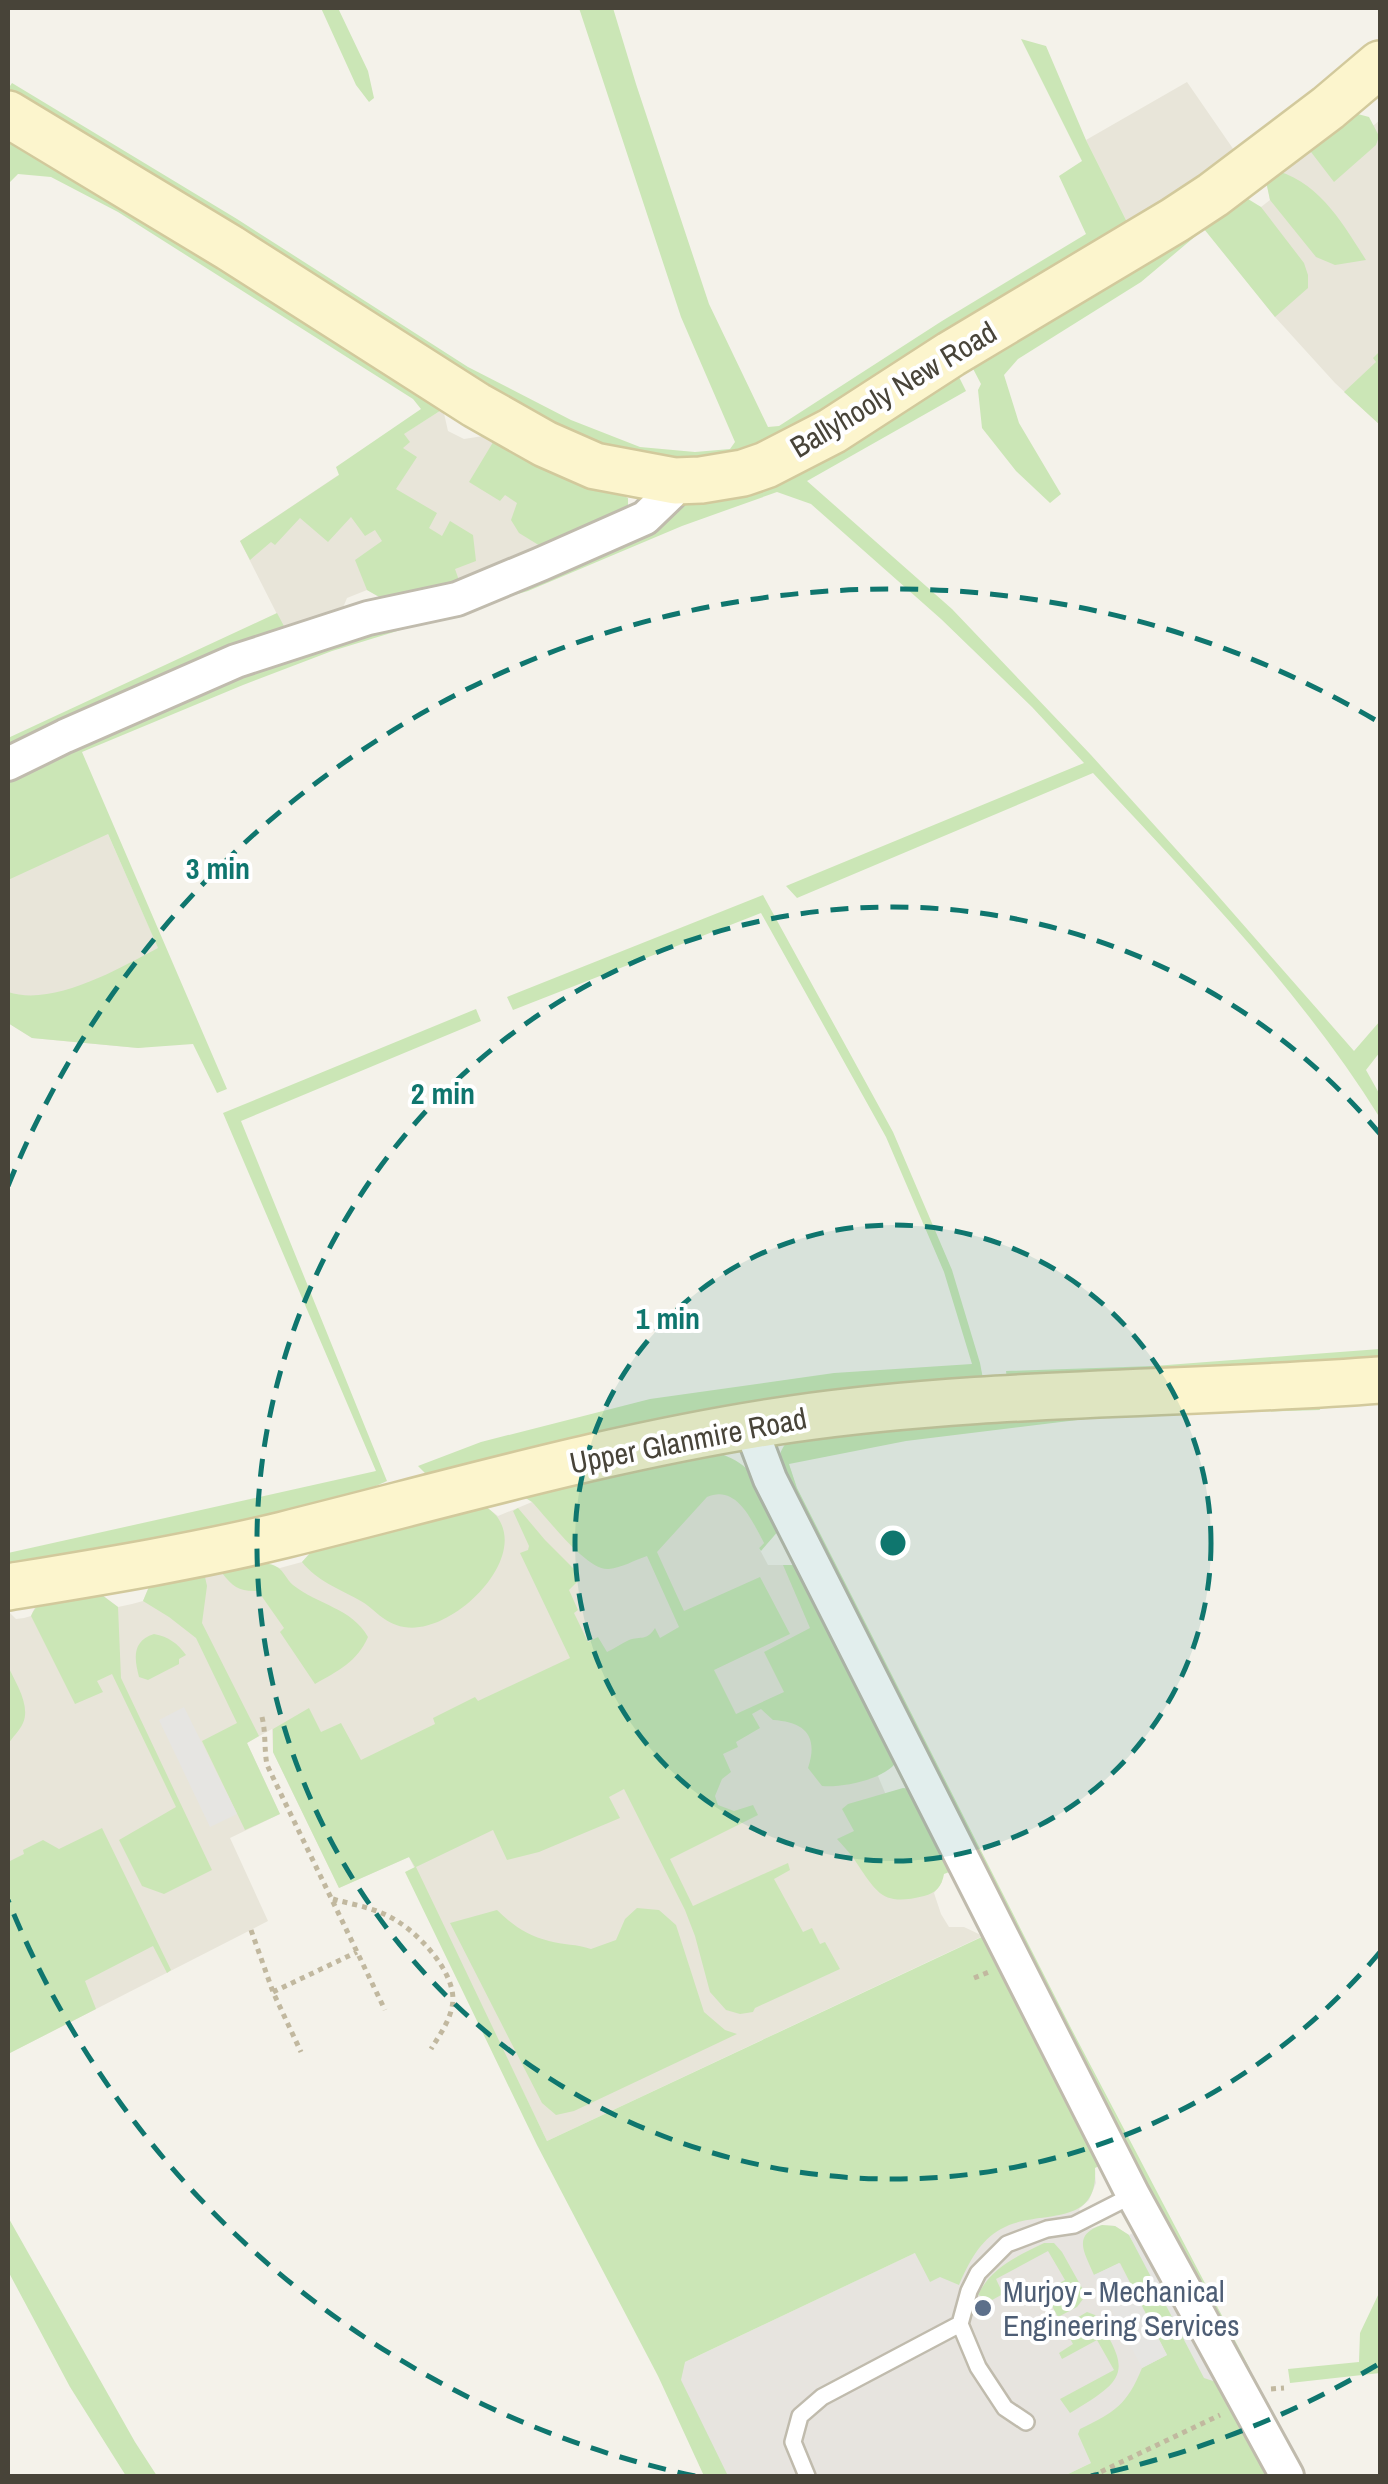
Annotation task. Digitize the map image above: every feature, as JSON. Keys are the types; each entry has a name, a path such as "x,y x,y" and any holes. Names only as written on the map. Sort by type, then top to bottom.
{"main road":[{"name":"Ballyhooly New Road","path":"8,114 545,444 595,466 674,480 701,480 743,473 781,458 832,430 1200,203 1313,120 1380,64"},
{"name":"Upper Glanmire Road","path":"8,1587 279,1536 604,1454 750,1426 901,1405 1380,1380"}],"street":[{"path":"8,764 236,661 368,618 457,599 541,564 645,518 671,493 674,480"},
{"path":"750,1426 770,1478 1133,2196 1287,2476"}],"lane":[{"path":"1026,2422 1005,2408 978,2368 960,2324 969,2291 978,2272 1006,2244 1047,2229 1074,2225 1133,2196"},
{"path":"807,2476 793,2442 800,2416 822,2397 960,2324"}],"path":[{"path":"262,1717 267,1765 385,2010"},
{"path":"333,1899 387,1915 412,1930 436,1958 449,1979 454,2003 431,2049"},
{"path":"251,1930 273,1992 301,2052"},
{"path":"273,1992 358,1952"},
{"path":"1092,2476 1218,2416"}],"shaded area":[{"path":"1187,82 1236,153 1129,226 1086,140"},
{"path":"1351,120 1374,125 1380,120 1380,425 1275,317 1205,229 1246,200 1261,207 1270,200 1267,185"},
{"path":"443,409 448,431 464,439 495,439 628,498 531,561 388,602 367,590 347,598 342,610 284,628 240,541"},
{"path":"73,755 199,1040 138,1048 32,1038 8,1023 8,787"},
{"path":"730,1475 764,1543 759,1548 768,1565 787,1565 882,1769 878,1776 886,1795 942,1882 934,1893 941,1914 949,1927 964,1927 983,1936 547,2141 409,1857 339,1888 273,1752 272,1729 247,1743 280,1814 230,1838 268,1921 8,2054 8,1611 16,1619 24,1618 31,1616 35,1607 81,1593 102,1595 118,1607 132,1604 143,1601 151,1582 172,1576 185,1580 222,1573 243,1568 257,1557 261,1564 280,1568 302,1562 311,1552 481,1503 498,1516 532,1502"},
{"path":"184,1707 237,1814 210,1827 159,1720"},
{"name":"Murjoy - Mechanical Engineering Services","path":"1094,2168 1096,2183 1089,2200 1079,2209 1089,2229 1115,2226 1129,2235 1217,2402 1064,2476 716,2476 666,2371"},
{"path":"1141,2229 1228,2391 1204,2378 1129,2235"},
{"path":"1119,2263 1167,2355 1142,2368 1094,2275"}],"green space":[{"path":"321,8 338,8 368,71 374,98 369,102 356,85"},
{"path":"579,8 613,8 709,304 768,427 779,426 1086,234 1059,176 1082,161 1021,39 1046,46 1086,140 1129,226 774,448 679,467 560,437 8,98 12,83 237,219 468,367 571,420 640,447 695,452 730,449 735,442 681,317"},
{"path":"1354,113 1369,117 1379,136 1376,145 1334,182 1311,152 1310,140"},
{"path":"8,129 443,409 404,434 410,442 403,448 417,457 396,489 437,513 429,528 442,536 450,521 473,535 476,561 455,569 462,589 388,602 367,590 355,560 382,541 375,530 365,536 351,517 328,542 300,518 275,545 271,542 250,560 240,541 339,475 336,467 421,409 413,399 118,212 51,177 18,174 8,184"},
{"path":"1269,169 1286,174 1314,192 1337,217 1366,260 1335,265 1316,257 1270,200 1261,175"},
{"path":"1240,194 1261,207 1304,263 1308,288 1275,317 1204,229 1141,282 1018,359 1004,375 1019,423 1061,494 1050,503 1016,471 982,428 978,390 981,384 969,361"},
{"path":"1380,351 1380,425 1344,392 1376,362 1373,358"},
{"path":"955,369 966,391 807,481 952,609 1091,755 1354,1051 1380,1021 1380,1052 1366,1070 1380,1095 1380,1118 1281,982 1093,773 797,898 786,886 1084,763 941,619 811,504 777,492 682,526 528,591 332,651 82,752 227,1089 217,1093 193,1044 138,1048 32,1038 8,1023 8,992 26,995 65,990 158,948 108,834 8,880 8,771 239,668 648,523"},
{"path":"495,439 628,498 628,513 550,552 519,533 511,520 517,503 505,495 500,501 469,482"},
{"path":"342,610 8,756 8,738 277,613 285,628"},
{"path":"763,895 893,1132 952,1270 984,1384 453,1472 425,1473 418,1466 481,1442 650,1399 834,1373 972,1364 944,1272 886,1137 761,913 513,1010 507,997"},
{"path":"476,1009 481,1021 241,1121 387,1481 338,1503 8,1573 8,1553 376,1471 223,1113"},
{"path":"1380,1349 1380,1361 1007,1379 1006,1371 1154,1366"},
{"path":"1317,1396 1320,1410 1110,1416 906,1441 789,1464 797,1488 1072,2030 1250,2369 1234,2367 778,1462 783,1447 799,1432"},
{"path":"705,1450 746,1468 761,1488 780,1529 761,1551 764,1543 742,1507 718,1494 707,1497 657,1552 684,1611 760,1577 790,1634 714,1670 736,1714 784,1692 764,1652 810,1628 783,1565 799,1565 897,1761 884,1773 863,1781 822,1786 808,1768 812,1747 806,1732 793,1724 773,1720 761,1709 752,1714 760,1728 723,1754 731,1772 722,1779 715,1796 718,1805 734,1811 753,1805 758,1815 670,1859 693,1906 788,1863 790,1870 774,1879 803,1932 812,1928 840,1969 753,2012 726,2010 710,1992 685,1910 624,1789 609,1797 620,1818 539,1852 507,1860 493,1830 416,1867 547,2141 986,1935 1101,2165 1095,2168 1094,2188 1087,2201 1063,2214 1001,2229 976,2253 959,2285 940,2277 930,2282 915,2253 685,2362 681,2380 728,2476 704,2476 658,2376 537,2145 405,1872 415,1867 409,1857 339,1888 273,1752 273,1729 309,1708 321,1732 341,1723 361,1760 435,1724 433,1718 475,1697 478,1701 570,1658 520,1553 529,1546 513,1511 518,1508 575,1570 579,1580 569,1590 578,1610 574,1613 588,1642 598,1637 607,1652 646,1636 655,1628 660,1638 679,1627 647,1556 614,1568 600,1568 579,1553 524,1497 525,1489"},
{"path":"481,1503 498,1518 504,1536 494,1574 462,1608 422,1627 390,1622 321,1579 302,1562 311,1552 304,1542"},
{"path":"257,1557 261,1564 277,1567 293,1585 353,1619 368,1637 352,1659 315,1684 258,1591 237,1588 222,1573 243,1568"},
{"path":"172,1576 185,1580 205,1577 202,1623 259,1736 247,1743 280,1814 245,1830 202,1741 237,1723 196,1638 143,1601 151,1582"},
{"path":"102,1595 118,1607 121,1678 212,1870 164,1894 142,1886 119,1840 176,1807 112,1674 97,1681 103,1692 75,1704 31,1616 47,1600"},
{"path":"154,1634 172,1641 186,1655 179,1659 179,1664 148,1680 139,1677 136,1651 142,1641"},
{"path":"8,1666 21,1694 25,1716 8,1744"},
{"path":"903,1788 913,1789 952,1871 944,1874 932,1893 900,1900 877,1891 837,1839 854,1831 842,1809 848,1804"},
{"path":"102,1828 171,1970 167,1973 153,1946 85,1981 96,2009 8,2054 8,1862 43,1840 59,1849"},
{"path":"637,1908 659,1910 676,1925 704,2012 725,2030 737,2034 574,2111 556,2115 542,2103 450,1923 497,1910 534,1936 591,1949 616,1940 625,1919"},
{"path":"8,2217 157,2476 126,2476 70,2387 8,2271"},
{"path":"1102,2225 1115,2226 1129,2235 1216,2382 1228,2391 1278,2476 1064,2476 1091,2463 1078,2434 1080,2429 1118,2406 1142,2368 1167,2355 1120,2263 1094,2275 1083,2239"},
{"path":"1044,2243 1054,2243 1062,2252 1086,2295 1077,2307 1058,2317 1047,2297 1034,2304 1031,2299 1065,2280 1048,2251 996,2279 1003,2294 992,2300 978,2295 998,2270"},
{"path":"1380,2291 1380,2373 1290,2383 1288,2369 1359,2362 1360,2333"},
{"path":"1087,2312 1095,2315 1107,2334 1115,2350 1118,2373 1103,2391 1070,2413 1060,2399 1114,2370 1097,2340 1062,2359 1059,2353 1073,2344 1063,2326"}],"place":[{"name":"Murjoy - Mechanical Engineering Services","path":"983,2308"}]}
